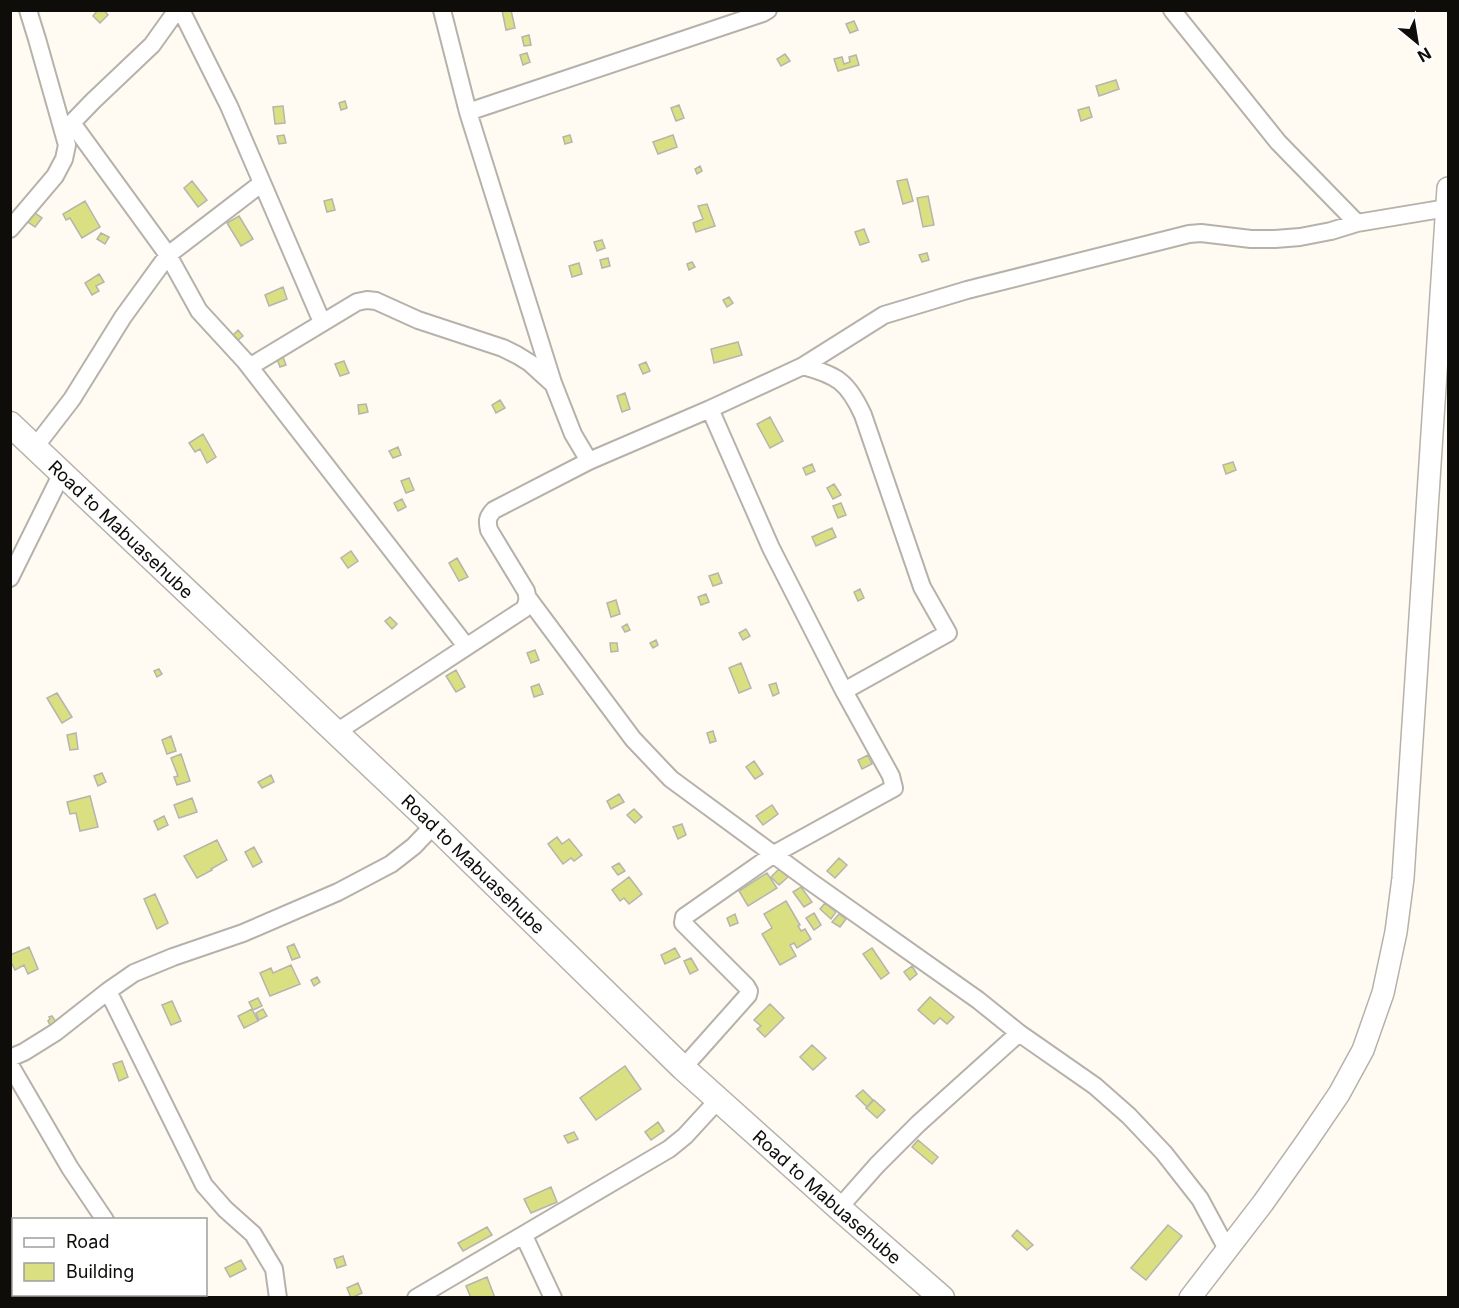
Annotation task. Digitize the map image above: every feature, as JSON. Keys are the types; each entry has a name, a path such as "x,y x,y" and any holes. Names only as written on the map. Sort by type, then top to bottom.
{"main road":[{"name":"Road to Mabuasehube","path":"10,424 434,825 683,1068 942,1298"}],"street":[{"path":"28,10 68,128 168,255 200,311 249,365 466,646"},
{"path":"10,229 55,176 66,152 68,128 101,92 152,45 179,10 229,106 322,322"},
{"path":"442,10 468,112 553,383 573,434 589,461"},
{"path":"468,112 763,14 768,10"},
{"path":"1172,10 1278,142 1357,223"},
{"path":"35,447 72,399 123,317 168,255 262,183"},
{"path":"1190,1298 1263,1203 1339,1095 1363,1050 1383,993 1394,943 1404,878 1448,198 1310,235 1251,239 1196,233 967,290 884,315 802,366 589,461 502,504 489,515 487,521 489,530 528,598 633,739 671,778 1095,1086 1129,1116 1164,1153 1200,1199 1227,1249"},
{"path":"249,365 357,302 367,300 502,348 530,363 553,383"},
{"path":"802,366 835,378 852,393 863,415 922,587 948,633 844,691"},
{"path":"683,1068 748,995 749,991 683,923 684,917 774,854 894,788 891,776 844,691 771,548 710,409"},
{"path":"10,578 62,473"},
{"path":"335,733 524,609 528,598"},
{"path":"10,1058 56,1032 134,973 243,933 338,892 391,864 414,846 434,825"},
{"path":"108,991 204,1185 225,1209 253,1234 274,1269 278,1298"},
{"path":"839,1208 918,1124 1019,1033"},
{"path":"10,1065 70,1168 104,1218"},
{"path":"417,1298 669,1149 686,1136 720,1100"},
{"path":"524,1236 553,1298"}],"building":[{"path":"98,10 104,10 108,15 100,23 93,16"},
{"path":"502,10 511,10 515,28 506,30"},
{"path":"854,21 858,30 850,33 846,24"},
{"path":"529,35 531,45 524,46 522,37"},
{"path":"527,53 530,62 523,65 520,55"},
{"path":"785,54 790,61 781,66 777,59"},
{"path":"856,55 859,65 838,71 834,59 842,57 844,64 850,62 849,57"},
{"path":"1116,80 1119,89 1099,96 1096,86"},
{"path":"345,101 347,108 341,110 339,103"},
{"path":"679,105 684,118 676,121 671,108"},
{"path":"283,106 285,123 275,124 273,107"},
{"path":"1089,107 1092,117 1081,121 1078,110"},
{"path":"284,135 286,143 279,144 277,136"},
{"path":"570,135 572,142 565,144 563,137"},
{"path":"673,135 677,147 658,154 653,142"},
{"path":"700,166 702,171 697,174 695,169"},
{"path":"907,179 913,201 903,204 897,181"},
{"path":"192,181 207,200 198,207 184,188"},
{"path":"928,196 934,225 923,227 917,198"},
{"path":"332,199 335,210 327,212 324,201"},
{"path":"85,201 100,227 82,238 70,218 66,220 63,214"},
{"path":"707,204 715,226 696,232 693,223 703,219 698,206"},
{"path":"35,213 42,218 35,227 28,222"},
{"path":"239,216 253,239 241,246 227,223"},
{"path":"864,229 869,242 860,245 855,232"},
{"path":"101,233 109,237 105,244 97,239"},
{"path":"602,240 605,248 597,251 594,242"},
{"path":"927,253 929,260 922,262 919,255"},
{"path":"608,258 610,266 602,268 600,260"},
{"path":"692,262 695,267 689,270 687,264"},
{"path":"579,263 582,274 572,277 569,266"},
{"path":"99,274 104,282 96,286 99,291 92,295 85,283"},
{"path":"283,287 287,299 269,306 265,295"},
{"path":"729,297 733,303 727,307 723,300"},
{"path":"238,330 243,336 237,341 233,335"},
{"path":"738,342 742,355 714,363 711,349"},
{"path":"283,357 286,365 280,367 277,359"},
{"path":"344,361 349,373 340,376 335,364"},
{"path":"646,362 650,371 643,374 639,365"},
{"path":"625,393 630,409 622,412 617,396"},
{"path":"500,400 505,408 496,413 492,405"},
{"path":"366,404 368,412 359,414 358,405"},
{"path":"770,417 783,441 770,448 757,424"},
{"path":"203,434 216,457 207,463 200,449 195,452 189,443"},
{"path":"398,447 401,455 393,458 389,451"},
{"path":"1233,462 1236,470 1226,474 1223,465"},
{"path":"812,464 815,471 806,475 803,468"},
{"path":"409,478 414,490 406,493 401,481"},
{"path":"834,484 841,495 833,499 827,488"},
{"path":"402,499 406,507 398,511 394,503"},
{"path":"841,503 846,515 838,518 833,506"},
{"path":"832,528 836,537 816,546 812,537"},
{"path":"351,551 358,561 348,568 341,558"},
{"path":"457,558 468,577 459,581 449,563"},
{"path":"718,573 722,583 713,586 709,576"},
{"path":"860,589 864,598 858,601 854,592"},
{"path":"706,594 709,602 701,605 698,597"},
{"path":"616,600 620,614 611,617 607,603"},
{"path":"390,617 397,624 392,629 385,621"},
{"path":"627,624 630,630 625,632 622,627"},
{"path":"746,629 750,636 743,640 739,633"},
{"path":"656,640 658,645 653,648 650,643"},
{"path":"610,643 617,643 618,651 611,652"},
{"path":"535,650 539,660 531,663 527,653"},
{"path":"741,663 751,688 739,693 729,668"},
{"path":"159,669 162,674 157,677 154,671"},
{"path":"456,670 465,687 456,692 446,676"},
{"path":"776,683 779,693 773,696 769,685"},
{"path":"539,684 543,694 534,697 531,687"},
{"path":"57,693 72,717 62,723 47,698"},
{"path":"713,731 716,741 710,743 707,733"},
{"path":"76,733 78,749 70,750 67,735"},
{"path":"171,736 176,751 167,754 162,740"},
{"path":"181,754 190,781 177,785 174,777 178,776 171,758"},
{"path":"868,755 872,764 862,769 858,760"},
{"path":"754,761 763,774 755,779 746,767"},
{"path":"102,773 106,782 98,786 94,776"},
{"path":"271,775 274,782 262,788 258,782"},
{"path":"619,794 624,802 611,809 607,801"},
{"path":"90,796 98,827 80,831 76,813 70,814 67,802"},
{"path":"192,798 197,812 179,818 174,805"},
{"path":"772,805 778,814 763,825 756,816"},
{"path":"634,809 642,817 635,823 627,815"},
{"path":"164,816 168,825 158,830 154,821"},
{"path":"682,824 686,835 678,839 673,827"},
{"path":"557,837 562,844 569,839 582,855 574,861 571,858 563,864 548,844"},
{"path":"217,840 227,860 197,878 184,856"},
{"path":"254,847 262,862 253,867 245,852"},
{"path":"839,858 847,865 835,878 827,871"},
{"path":"619,863 625,871 618,875 612,867"},
{"path":"779,869 788,877 779,885 771,877"},
{"path":"767,873 777,888 748,906 739,891"},
{"path":"629,877 642,894 629,904 624,898 620,901 612,890"},
{"path":"801,887 812,902 804,907 793,892"},
{"path":"155,894 168,923 157,929 144,899"},
{"path":"786,901 801,931 805,929 811,939 797,948 794,943 790,945 796,956 780,965 762,934 772,928 764,914"},
{"path":"825,903 836,912 831,919 820,909"},
{"path":"814,913 821,925 814,930 806,918"},
{"path":"735,914 738,923 730,926 727,918"},
{"path":"839,914 846,919 840,927 832,922"},
{"path":"294,944 300,957 292,960 287,947"},
{"path":"29,947 38,969 28,974 24,965 15,970 10,955"},
{"path":"675,948 680,957 665,964 661,955"},
{"path":"872,948 889,973 881,979 863,954"},
{"path":"691,958 698,970 690,974 684,961"},
{"path":"291,965 300,984 270,996 260,973 271,968 273,973"},
{"path":"912,966 917,974 910,980 904,972"},
{"path":"317,977 320,982 314,986 311,980"},
{"path":"930,997 954,1017 947,1024 940,1018 934,1024 918,1010"},
{"path":"258,998 262,1006 253,1010 249,1002"},
{"path":"172,1001 181,1021 171,1025 162,1005"},
{"path":"770,1004 784,1018 765,1037 757,1029 761,1026 754,1020"},
{"path":"252,1009 258,1021 244,1028 238,1016"},
{"path":"263,1009 267,1016 259,1020 256,1013"},
{"path":"52,1016 56,1022 50,1025 48,1021"},
{"path":"812,1045 826,1058 813,1070 800,1057"},
{"path":"122,1061 128,1077 119,1081 113,1064"},
{"path":"625,1066 641,1089 596,1120 580,1098"},
{"path":"863,1090 873,1100 867,1107 856,1096"},
{"path":"874,1100 885,1110 877,1118 866,1108"},
{"path":"658,1122 664,1131 651,1140 645,1132"},
{"path":"574,1132 578,1139 568,1143 564,1136"},
{"path":"918,1140 938,1157 932,1164 912,1147"},
{"path":"551,1187 557,1202 531,1213 524,1199"},
{"path":"1168,1225 1182,1236 1146,1280 1131,1268"},
{"path":"487,1227 492,1235 463,1251 458,1243"},
{"path":"1017,1230 1033,1245 1027,1250 1012,1236"},
{"path":"12,1246 12,1268 10,1268 10,1247"},
{"path":"343,1256 346,1265 337,1268 334,1259"},
{"path":"241,1260 246,1269 230,1277 225,1268"},
{"path":"487,1277 495,1298 471,1298 466,1286"},
{"path":"358,1283 362,1293 351,1298 347,1288"}]}
